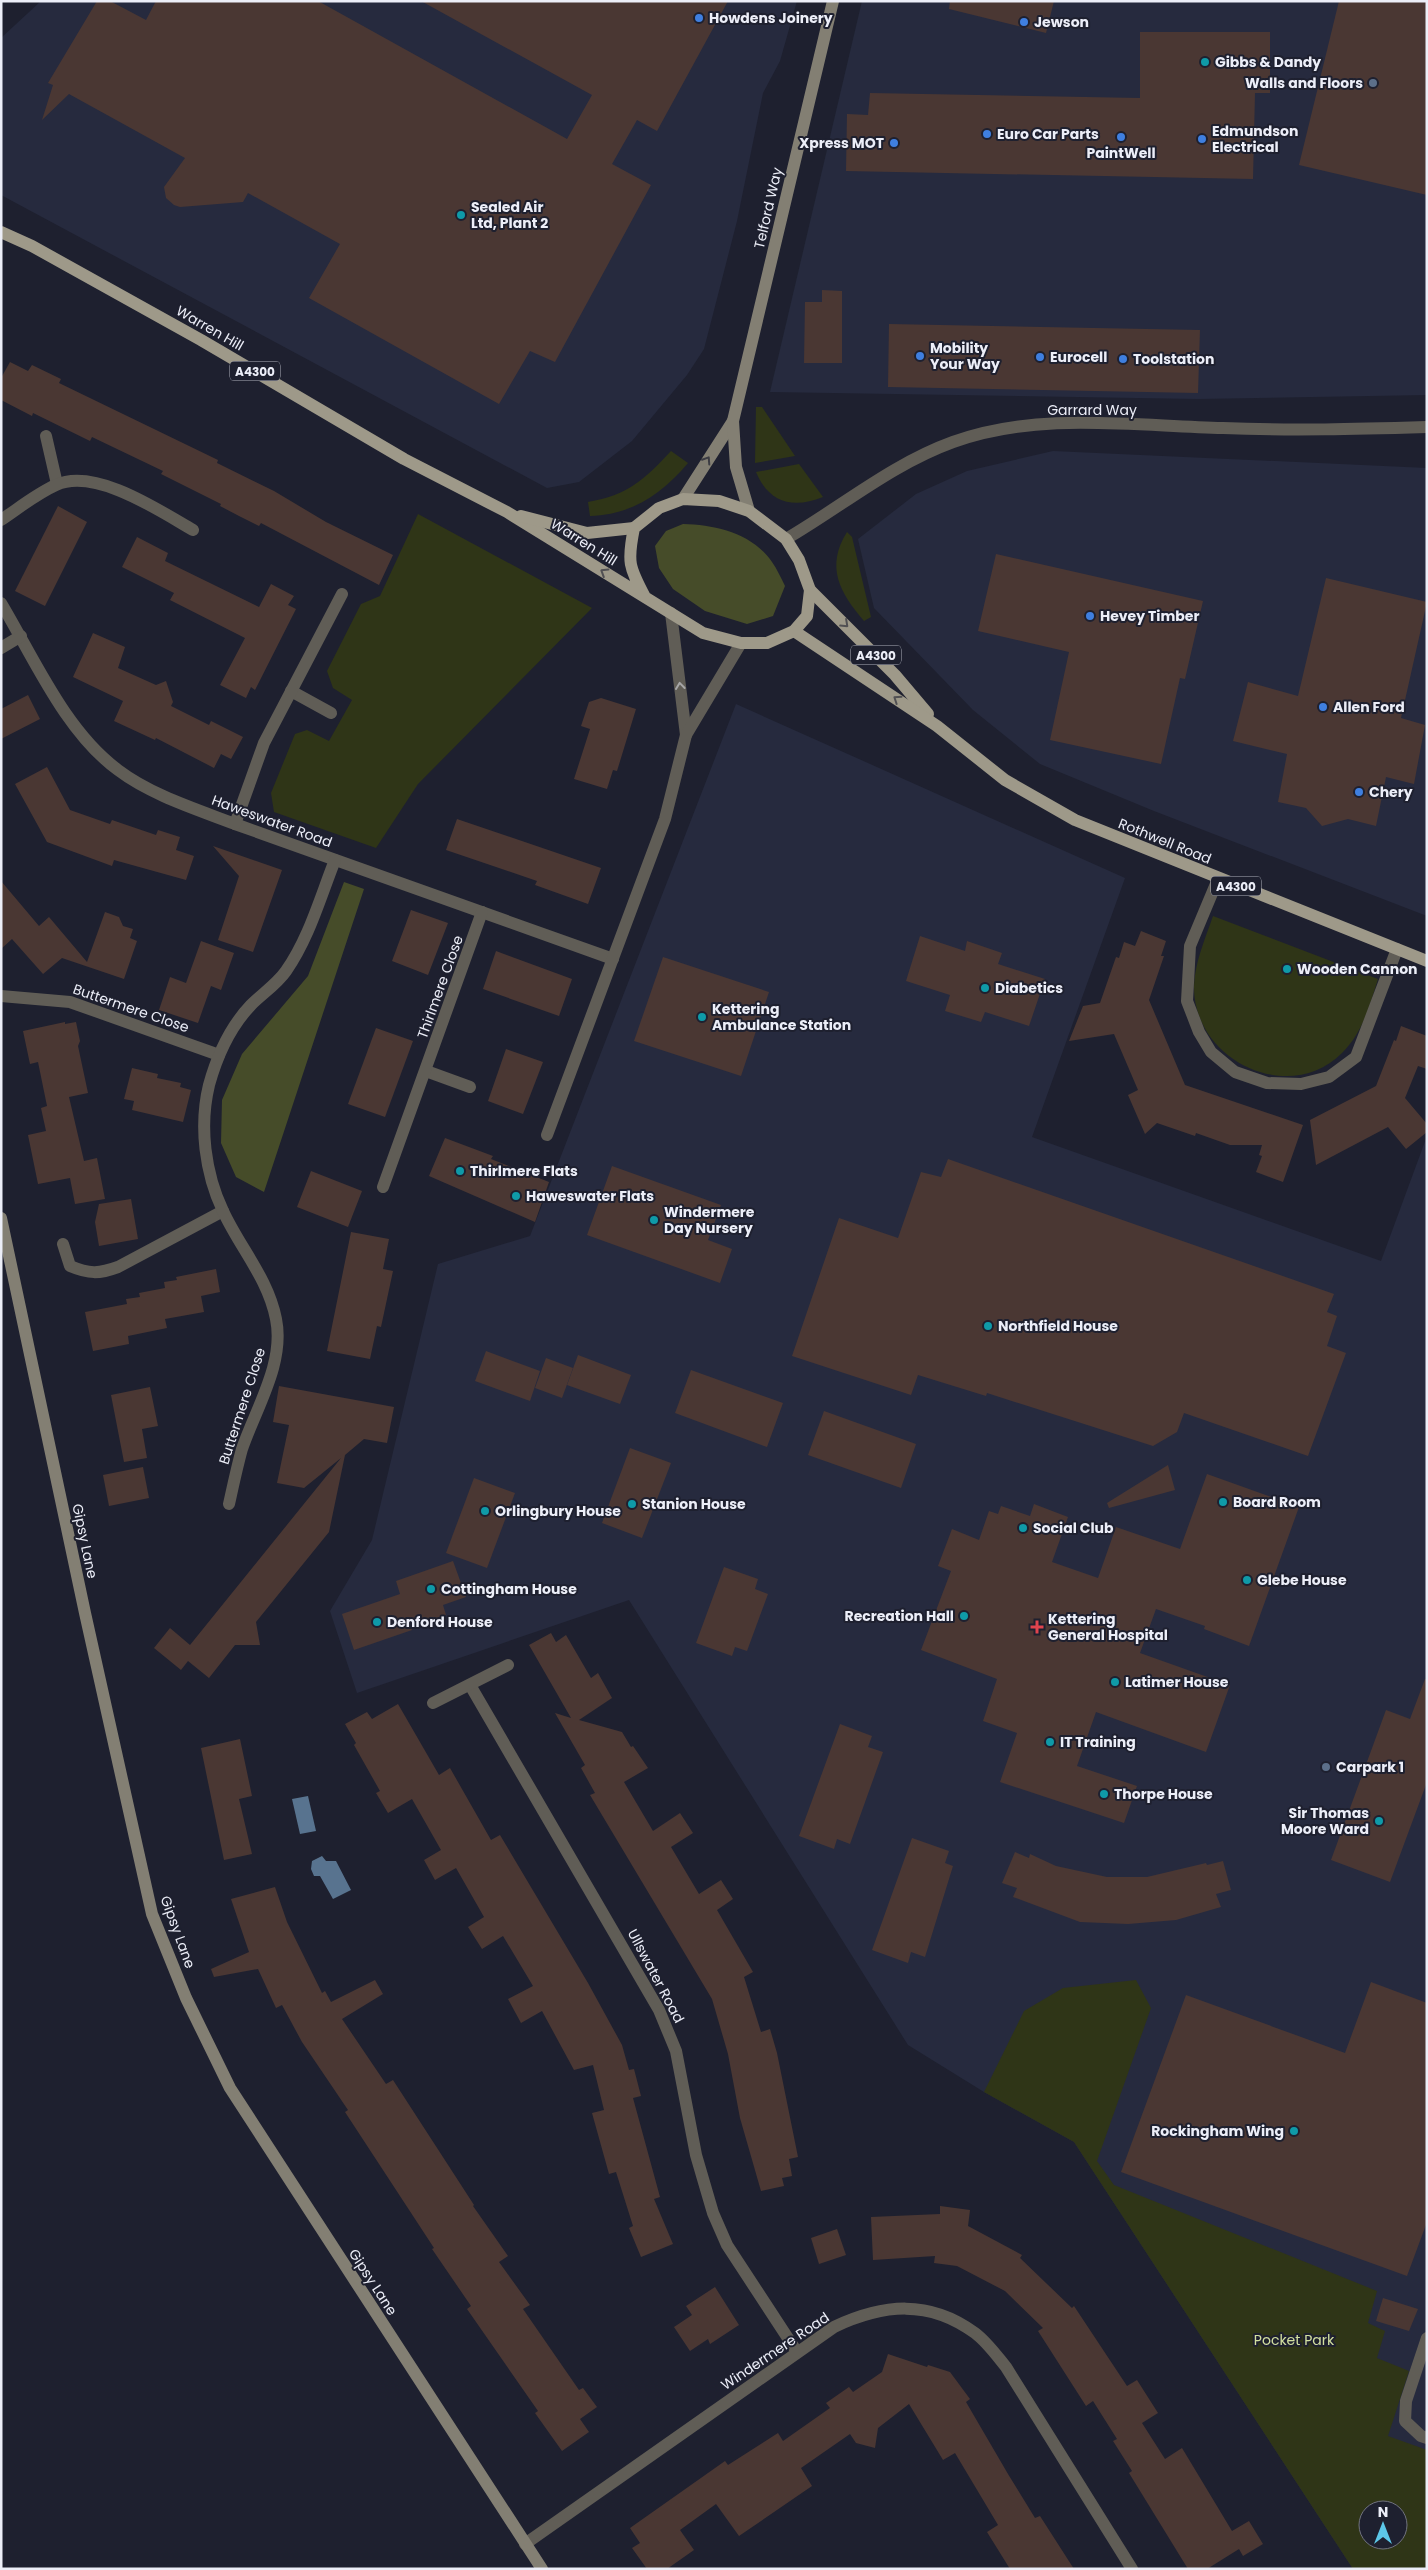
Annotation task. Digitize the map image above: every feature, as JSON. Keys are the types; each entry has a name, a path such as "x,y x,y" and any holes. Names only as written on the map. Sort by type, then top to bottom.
{"main road":[{"name":"Telford Way","path":"749,511 736,467 733,421 833,1"},
{"name":"Warren Hill","path":"1,232 32,246 201,340 404,459 507,512 645,597"},
{"name":"Telford Way","path":"683,500 733,421"},
{"name":"A4300","path":"683,500 719,501 749,511 786,539 799,560 810,590 807,616 794,631 767,643 741,643 703,633 645,597 630,570 629,552 634,528 659,508 683,500"},
{"name":"Warren Hill","path":"507,512 587,533 634,528"},
{"name":"Rothwell Road","path":"810,590 895,674 937,726"},
{"name":"Rothwell Road","path":"794,631 937,726 1005,780 1075,820 1218,879 1427,961"},
{"name":"Gipsy Lane","path":"1,1218 85,1613 152,1914 186,1998 230,2088 542,2569"}],"street":[{"name":"Garrard Way","path":"786,539 838,508 887,474 952,443 990,431 1028,426 1092,423 1271,430 1427,427"},
{"path":"46,436 57,484"},
{"path":"1,520 57,484 70,481 96,483 138,497 193,530"},
{"path":"235,824 264,743 342,594"},
{"name":"Haweswater Road","path":"1,603 70,721 97,752 118,770 151,788 235,824 613,959"},
{"path":"671,613 686,734"},
{"path":"1,648 21,636"},
{"path":"547,1135 665,819 686,734 741,643"},
{"path":"291,691 331,713"},
{"name":"Buttermere Close","path":"229,1504 242,1450 272,1370 278,1343 276,1319 266,1285 222,1211 208,1169 205,1117 209,1086 219,1055 232,1030 250,1007 285,973 298,952 335,860"},
{"path":"1218,879 1190,946 1187,1002 1199,1032 1211,1052 1235,1072 1267,1083 1301,1084 1329,1077 1356,1057 1397,949"},
{"name":"Thirlmere Close","path":"383,1187 482,912"},
{"name":"Buttermere Close","path":"1,996 70,1002 219,1055"},
{"path":"426,1071 470,1087"},
{"path":"63,1244 70,1266 87,1273 102,1273 118,1268 222,1211"},
{"path":"433,1703 508,1665"},
{"name":"Ullswater Road","path":"470,1685 659,2010 676,2051 696,2155 713,2213 727,2245 797,2352"},
{"name":"Windermere Road","path":"525,2544 834,2327 875,2310 896,2308 919,2309 938,2314 976,2334 1006,2367 1132,2569"},
{"path":"1427,2338 1406,2401 1405,2421 1421,2436 1427,2438"}],"shaded area":[{"path":"41,1 797,1 780,61 763,93 737,221 704,349 687,375 632,441 579,482 547,488 1,195 1,38"},
{"path":"862,1 1427,1 1427,395 1198,399 770,392"},
{"path":"1053,451 1427,468 1427,916 1154,811 1040,764 973,710 874,608 858,539 916,494 967,471"},
{"name":"Kettering General Hospital","path":"736,704 1125,878 1032,1137 1381,1261 1427,1136 1427,2569 1353,2569 1074,2142 984,2092 908,2045 629,1600 357,1693 330,1611 372,1540 438,1264 530,1236"},
{"path":"308,1796 316,1831 300,1834 292,1799"},
{"path":"322,1856 326,1861 336,1861 351,1890 333,1899 320,1876 314,1876 311,1869 312,1861"}],"green space":[{"path":"756,407 762,407 795,456 755,463"},
{"path":"671,451 688,463 656,493 645,501 619,512 590,516 588,502 614,495 634,485"},
{"path":"799,464 823,497 802,503 783,501 768,491 756,472"},
{"path":"418,514 592,608 418,784 376,848 274,812 271,793 295,734 307,730 329,741 352,700 333,688 327,671 361,604 380,596"},
{"path":"683,524 708,526 732,532 744,537 764,552 774,565 785,586 773,616 747,624 705,611 673,589 659,568 655,546 666,531"},
{"path":"847,532 852,537 871,617 864,621 848,600 838,579 837,557 840,545"},
{"path":"344,882 364,889 264,1192 236,1177 221,1143 222,1100 242,1054 308,976"},
{"path":"1213,916 1378,979 1360,1028 1342,1053 1321,1068 1297,1075 1272,1075 1248,1067 1227,1054 1209,1036 1198,1013 1194,986 1198,959"},
{"name":"Pocket Park","path":"1136,1980 1151,2008 1097,2161 1114,2185 1377,2291 1368,2323 1385,2331 1377,2358 1409,2371 1388,2436 1427,2450 1427,2569 1353,2569 1074,2142 984,2092 1024,2011 1063,1988"}],"building":[{"name":"Sealed Air Ltd, Plant 2","path":"97,1 110,1 146,20 156,1 318,1 567,139 592,95 421,1 728,1 657,131 637,120 612,164 651,185 555,362 530,351 499,404 309,298 340,244 248,193 243,202 180,207 174,205 166,198 164,187 185,158 69,94 42,120 53,85 48,83"},
{"name":"Jewson","path":"950,1 1054,1 1046,33 949,9"},
{"name":"Walls and Floors","path":"1339,1 1427,1 1427,195 1299,165"},
{"path":"1140,32 1270,32 1270,93 1255,93 1253,179 846,171 847,114 868,115 870,93 1140,98"},
{"path":"822,290 842,291 842,363 804,363 805,302 822,302"},
{"path":"889,324 1200,330 1198,393 888,387"},
{"path":"10,362 28,371 32,365 61,379 59,383 218,460 217,463 274,491 326,522 393,555 379,585 261,523 259,526 220,506 221,504 161,474 163,471 92,437 90,441 33,413 32,416 1,400 1,378"},
{"path":"58,506 87,522 45,606 15,591"},
{"path":"137,537 168,553 165,561 259,607 271,584 294,596 288,605 296,609 255,690 251,687 246,698 220,685 245,638 170,600 174,593 122,567"},
{"name":"Hevey Timber","path":"996,554 1203,601 1185,679 1180,678 1161,764 1050,740 1069,652 978,631"},
{"name":"Allen Ford","path":"1326,578 1427,602 1401,718 1425,725 1414,784 1386,777 1376,826 1348,819 1322,826 1306,808 1278,802 1287,754 1233,741 1248,682 1298,696"},
{"path":"93,633 125,647 118,668 156,685 166,681 173,702 171,706 209,725 211,721 243,737 231,759 221,754 214,768 156,738 155,740 114,721 123,701 73,677"},
{"path":"28,695 40,719 1,739 1,709"},
{"path":"601,698 636,709 617,771 613,770 607,789 574,779 590,729 581,726 589,702"},
{"path":"47,767 70,810 110,824 112,820 156,835 158,830 180,837 176,850 194,856 186,880 114,860 112,866 47,842 15,784"},
{"path":"457,819 601,868 588,904 535,885 537,881 446,850"},
{"path":"213,846 282,870 253,952 218,940 239,876"},
{"path":"1,881 39,926 49,917 87,962 105,912 119,917 123,926 133,929 130,938 137,941 124,979 62,958 43,974 12,939 1,949"},
{"path":"411,910 448,923 428,975 392,961"},
{"path":"1141,931 1166,941 1161,956 1164,956 1149,1000 1185,1085 1303,1125 1283,1182 1256,1172 1262,1156 1259,1155 1262,1145 1230,1145 1196,1133 1195,1136 1157,1123 1145,1134 1128,1095 1138,1090 1114,1034 1069,1041 1083,1006 1100,1003 1116,957 1119,958 1124,942 1135,946"},
{"name":"Diabetics","path":"920,936 965,951 967,941 1002,953 998,964 1045,979 1029,1026 985,1012 981,1022 945,1011 950,995 906,981"},
{"path":"201,941 234,953 221,990 211,986 198,1023 159,1010 170,977 186,983"},
{"path":"496,951 572,979 559,1016 483,989"},
{"name":"Kettering Ambulance Station","path":"663,957 769,992 741,1076 634,1041"},
{"path":"65,1022 65,1024 76,1022 80,1041 78,1046 88,1093 69,1097 84,1161 97,1158 105,1199 75,1204 70,1178 38,1184 28,1135 46,1131 41,1108 47,1106 38,1062 30,1064 23,1031"},
{"path":"1401,1026 1427,1036 1427,1069 1418,1066 1405,1098 1427,1124 1427,1132 1406,1149 1388,1127 1316,1165 1310,1120 1376,1086"},
{"path":"376,1028 413,1041 385,1117 348,1104"},
{"path":"506,1049 543,1062 523,1114 488,1101"},
{"path":"132,1068 158,1074 157,1078 181,1083 180,1087 191,1090 183,1122 132,1110 134,1101 124,1099"},
{"path":"445,1138 493,1156 491,1159 549,1182 535,1222 429,1176"},
{"path":"948,1159 1334,1294 1327,1312 1337,1316 1327,1346 1346,1353 1308,1456 1184,1413 1177,1432 1153,1446 987,1393 986,1396 918,1375 911,1395 792,1356 839,1218 898,1238 921,1172 941,1177"},
{"name":"Windermere Day Nursery","path":"612,1166 721,1205 708,1240 732,1249 720,1283 587,1235"},
{"path":"311,1171 362,1191 348,1227 297,1207"},
{"path":"131,1199 138,1239 99,1246 95,1222 99,1204"},
{"path":"351,1232 389,1239 383,1269 393,1271 381,1327 377,1326 370,1359 327,1351"},
{"path":"216,1269 220,1292 201,1296 204,1312 165,1319 167,1328 128,1336 129,1344 93,1351 85,1312 127,1304 126,1299 140,1297 139,1293 165,1288 164,1282 177,1280 176,1277"},
{"path":"486,1351 540,1371 530,1401 475,1381"},
{"path":"578,1355 631,1375 620,1404 567,1385"},
{"path":"546,1358 573,1368 562,1398 535,1388"},
{"path":"691,1370 783,1403 767,1447 675,1413"},
{"path":"279,1386 394,1407 387,1443 364,1439 345,1455 329,1532 256,1622 260,1645 235,1645 209,1678 188,1661 181,1670 154,1648 170,1628 190,1645 341,1458 304,1488 277,1483 289,1425 273,1422"},
{"path":"150,1387 158,1426 142,1429 147,1458 124,1462 111,1395"},
{"path":"824,1411 916,1444 901,1488 808,1455"},
{"name":"Stanion House","path":"630,1448 671,1463 642,1538 602,1523"},
{"path":"1168,1465 1175,1490 1109,1508 1107,1503"},
{"path":"143,1467 149,1498 109,1506 103,1475"},
{"path":"1207,1474 1299,1507 1249,1646 1204,1629 1205,1626 1156,1609 1140,1653 1230,1685 1206,1752 1096,1712 1077,1766 1137,1786 1124,1823 1000,1782 1017,1733 983,1721 997,1679 921,1650 951,1571 938,1566 952,1529 979,1540 989,1511 998,1514 1001,1506 1030,1516 1034,1504 1068,1517 1052,1562 1098,1578 1116,1527 1180,1549"},
{"name":"Orlingbury House","path":"474,1478 515,1493 487,1568 446,1553"},
{"path":"453,1561 466,1597 443,1605 446,1615 411,1627 412,1630 354,1650 342,1614 400,1594 396,1581"},
{"path":"724,1567 758,1579 755,1589 768,1594 747,1651 735,1647 732,1656 696,1643"},
{"path":"551,1633 556,1642 566,1635 591,1678 598,1673 612,1698 579,1720 622,1732 648,1768 624,1782 653,1831 680,1813 693,1833 671,1847 699,1894 721,1880 733,1899 717,1910 753,1972 744,1977 761,2032 770,2029 777,2053 798,2157 789,2159 792,2176 782,2178 784,2186 761,2191 740,2118 728,2054 712,1999 590,1795 595,1793 581,1768 585,1765 555,1713 571,1718 529,1645"},
{"name":"Sir Thomas Moore Ward","path":"1425,1679 1427,1679 1427,1782 1390,1882 1331,1860 1386,1710 1410,1719"},
{"path":"398,1704 439,1775 450,1768 491,1840 500,1835 588,1983 622,2045 629,2070 634,2069 641,2096 633,2098 660,2197 654,2199 673,2244 641,2257 629,2228 633,2226 616,2172 609,2174 592,2113 604,2110 593,2065 574,2070 542,2011 521,2023 508,1999 533,1986 503,1936 482,1949 468,1927 484,1917 456,1868 435,1880 424,1860 441,1850 412,1799 388,1813 376,1793 380,1791 354,1745 356,1743 345,1724 367,1712 372,1719"},
{"path":"840,1724 872,1736 868,1747 883,1752 850,1844 837,1839 834,1849 799,1836"},
{"path":"240,1739 252,1796 239,1799 252,1854 224,1860 201,1748"},
{"path":"912,1838 949,1851 945,1863 953,1866 925,1957 911,1952 908,1963 872,1950"},
{"path":"1015,1852 1029,1858 1030,1854 1056,1866 1107,1877 1147,1877 1206,1863 1207,1865 1223,1861 1231,1890 1216,1894 1221,1907 1176,1920 1128,1924 1080,1922 1013,1897 1017,1888 1002,1883"},
{"path":"275,1887 287,1922 322,1993 325,1991 331,2002 375,1980 383,1994 342,2019 386,2084 393,2080 473,2206 508,2256 499,2262 530,2305 523,2309 579,2390 583,2388 597,2407 580,2419 589,2432 562,2451 535,2413 538,2411 467,2309 471,2306 432,2249 434,2248 345,2112 348,2110 302,2042 282,2005 276,2008 258,1969 214,1977 211,1969 249,1952 231,1899"},
{"name":"Rockingham Wing","path":"1371,1982 1427,2003 1427,2222 1407,2276 1121,2172 1186,1995 1345,2053"},
{"path":"940,2206 970,2210 968,2226 1022,2255 1020,2258 1072,2308 1074,2306 1127,2386 1137,2380 1158,2413 1142,2423 1165,2459 1182,2448 1232,2531 1249,2521 1263,2544 1243,2556 1239,2549 1207,2569 1188,2569 1129,2473 1132,2471 1113,2441 1117,2439 1093,2401 1086,2406 1038,2331 1043,2328 1005,2291 957,2266 934,2263 935,2256 873,2260 871,2217 940,2214"},
{"path":"837,2229 846,2255 819,2264 811,2238"},
{"path":"715,2287 739,2325 710,2344 708,2339 690,2351 674,2327 692,2315 686,2306"},
{"path":"1383,2298 1418,2309 1409,2331 1376,2321"},
{"path":"888,2354 927,2367 928,2365 950,2372 970,2399 966,2402 1035,2518 1040,2516 1074,2569 1010,2569 987,2532 998,2525 955,2453 943,2460 909,2404 878,2428 875,2448 856,2443 850,2434 801,2468 812,2486 739,2536 716,2504 680,2530 694,2550 667,2569 647,2569 632,2548 640,2543 630,2528 725,2461 728,2465 778,2433 783,2441 830,2408 826,2403 849,2387 853,2392 882,2372"}],"place":[{"name":"Howdens Joinery","path":"699,18"},
{"name":"Jewson","path":"1024,22"},
{"name":"Gibbs & Dandy","path":"1205,62"},
{"name":"Walls and Floors","path":"1373,83"},
{"name":"Euro Car Parts","path":"987,134"},
{"name":"PaintWell","path":"1121,137"},
{"name":"Edmundson Electrical","path":"1202,139"},
{"name":"Xpress MOT","path":"894,143"},
{"name":"Sealed Air Ltd, Plant 2","path":"461,215"},
{"name":"Mobility Your Way","path":"920,356"},
{"name":"Eurocell","path":"1040,357"},
{"name":"Toolstation","path":"1123,359"},
{"name":"Hevey Timber","path":"1090,616"},
{"name":"Allen Ford","path":"1323,707"},
{"name":"Chery","path":"1359,792"},
{"name":"Wooden Cannon","path":"1287,969"},
{"name":"Diabetics","path":"985,988"},
{"name":"Kettering Ambulance Station","path":"702,1017"},
{"name":"Thirlmere Flats","path":"460,1171"},
{"name":"Haweswater Flats","path":"516,1196"},
{"name":"Windermere Day Nursery","path":"654,1220"},
{"name":"Northfield House","path":"988,1326"},
{"name":"Board Room","path":"1223,1502"},
{"name":"Stanion House","path":"632,1504"},
{"name":"Orlingbury House","path":"485,1511"},
{"name":"Social Club","path":"1023,1528"},
{"name":"Glebe House","path":"1247,1580"},
{"name":"Cottingham House","path":"431,1589"},
{"name":"Recreation Hall","path":"964,1616"},
{"name":"Denford House","path":"377,1622"},
{"name":"Kettering General Hospital","path":"1037,1627"},
{"name":"Latimer House","path":"1115,1682"},
{"name":"IT Training","path":"1050,1742"},
{"name":"Carpark 1","path":"1326,1767"},
{"name":"Thorpe House","path":"1104,1794"},
{"name":"Sir Thomas Moore Ward","path":"1379,1821"},
{"name":"Rockingham Wing","path":"1294,2131"}]}
